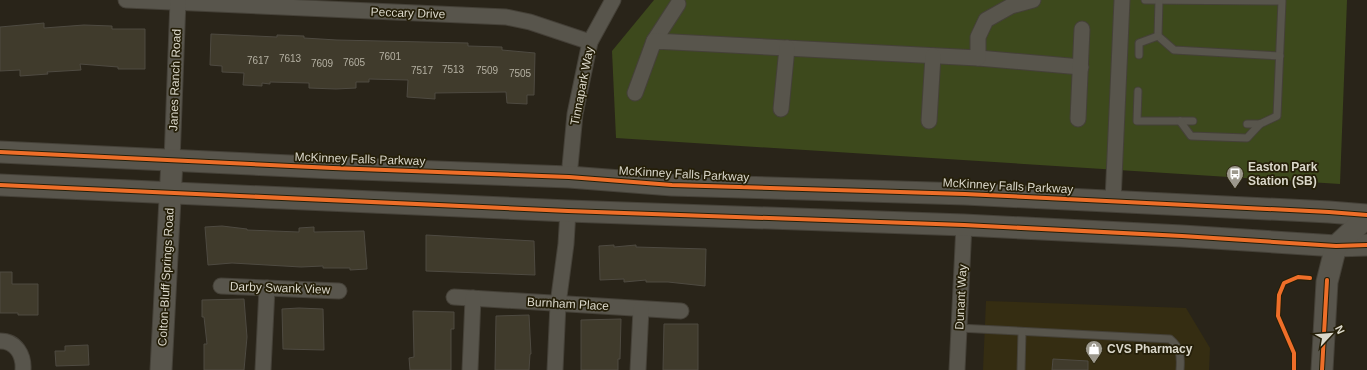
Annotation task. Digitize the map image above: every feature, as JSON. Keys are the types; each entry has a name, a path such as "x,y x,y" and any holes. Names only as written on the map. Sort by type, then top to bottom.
{"main road":[{"name":"McKinney Falls Parkway","path":"0,152 172,161 569,177 672,185 965,194 1322,211 1367,216"},
{"name":"Colton-Bluff Springs Road","path":"161,370 172,161"},
{"path":"568,211 569,177"},
{"path":"0,185 568,211 964,225 1182,236 1336,246 1367,245"},
{"path":"1322,370 1327,282 1336,246 1367,216"}],"street":[{"name":"Peccary Drive","path":"126,0 177,1 506,17 530,22 590,42"},
{"name":"Tinnapark Way","path":"569,177 575,114 590,42 613,0"},
{"path":"978,58 978,37 986,20 1011,6 1033,0"},
{"path":"1113,201 1122,0"},
{"name":"Janes Ranch Road","path":"172,161 177,1"},
{"path":"635,93 654,41 678,4"},
{"path":"1078,119 1082,29"},
{"path":"654,41 978,58 1081,67"},
{"path":"781,109 788,48"},
{"path":"929,121 933,56"},
{"path":"555,370 558,304 566,244 568,211"},
{"name":"Dunant Way","path":"957,370 964,225"},
{"name":"Darby Swank View","path":"222,286 339,290"},
{"path":"263,370 267,288"},
{"name":"Burnham Place","path":"454,297 681,311"},
{"path":"470,370 473,298"},
{"path":"638,370 641,309"},
{"path":"0,341 15,346 21,354 24,362 23,370"}],"lane":[{"path":"1145,0 1282,1 1277,116 1260,124 1247,138 1191,136 1180,121"},
{"path":"1158,36 1159,0"},
{"path":"1139,55 1139,43 1158,36"},
{"path":"1158,36 1174,50 1280,56"},
{"path":"1138,91 1137,121 1193,121"},
{"path":"1247,124 1260,124"},
{"path":"959,328 1170,339 1179,348 1181,355 1180,370"},
{"path":"1021,370 1022,332"}],"shaded area":[{"path":"986,301 1186,308 1210,348 1209,370 983,370"}],"green space":[{"path":"654,0 1347,0 1340,184 616,138 612,51"}],"building":[{"path":"44,23 44,28 84,25 112,26 112,29 145,29 145,69 118,69 118,67 80,64 81,70 47,72 48,74 20,76 20,70 0,71 0,27"},
{"path":"211,34 277,37 277,35 304,36 304,38 337,40 468,43 468,46 502,47 502,50 535,53 534,95 527,95 527,104 507,103 506,92 435,93 435,99 407,97 408,80 369,79 369,82 356,82 356,88 336,89 309,88 309,83 270,82 270,84 262,83 262,86 243,85 244,73 222,72 222,66 210,65"},
{"path":"222,226 247,230 299,232 299,228 314,227 314,232 364,231 367,269 350,270 350,268 323,268 323,266 301,267 232,263 208,265 205,227"},
{"path":"426,235 534,241 535,275 426,271"},
{"path":"614,245 614,247 636,245 636,247 706,249 705,286 668,282 646,282 646,280 624,282 624,279 600,280 599,246"},
{"path":"0,272 12,272 12,284 38,284 38,315 0,313"},
{"path":"244,299 247,337 244,370 204,370 204,344 207,344 204,317 202,317 202,300"},
{"path":"282,309 323,309 324,350 283,349"},
{"path":"413,311 454,312 454,329 451,329 451,370 410,370 409,358 414,357"},
{"path":"529,315 531,354 529,370 495,370 496,316"},
{"path":"621,319 620,359 618,359 618,370 581,370 581,320"},
{"path":"664,324 698,324 698,370 663,370"},
{"path":"88,345 89,365 56,366 55,351 65,351 65,346"},
{"path":"1053,359 1088,361 1088,370 1052,370"}],"cycle path":[{"path":"0,152 333,168 569,177 672,185 965,194 1367,215"},
{"path":"0,185 568,211 964,225 1182,236 1336,246 1367,245"},
{"path":"1294,370 1294,353 1278,316 1279,295 1284,283 1298,277 1310,278"},
{"path":"1322,370 1327,280"}],"place":[{"name":"Easton Park Station (SB)","path":"1235,189"},
{"name":"CVS Pharmacy","path":"1094,364"}]}
